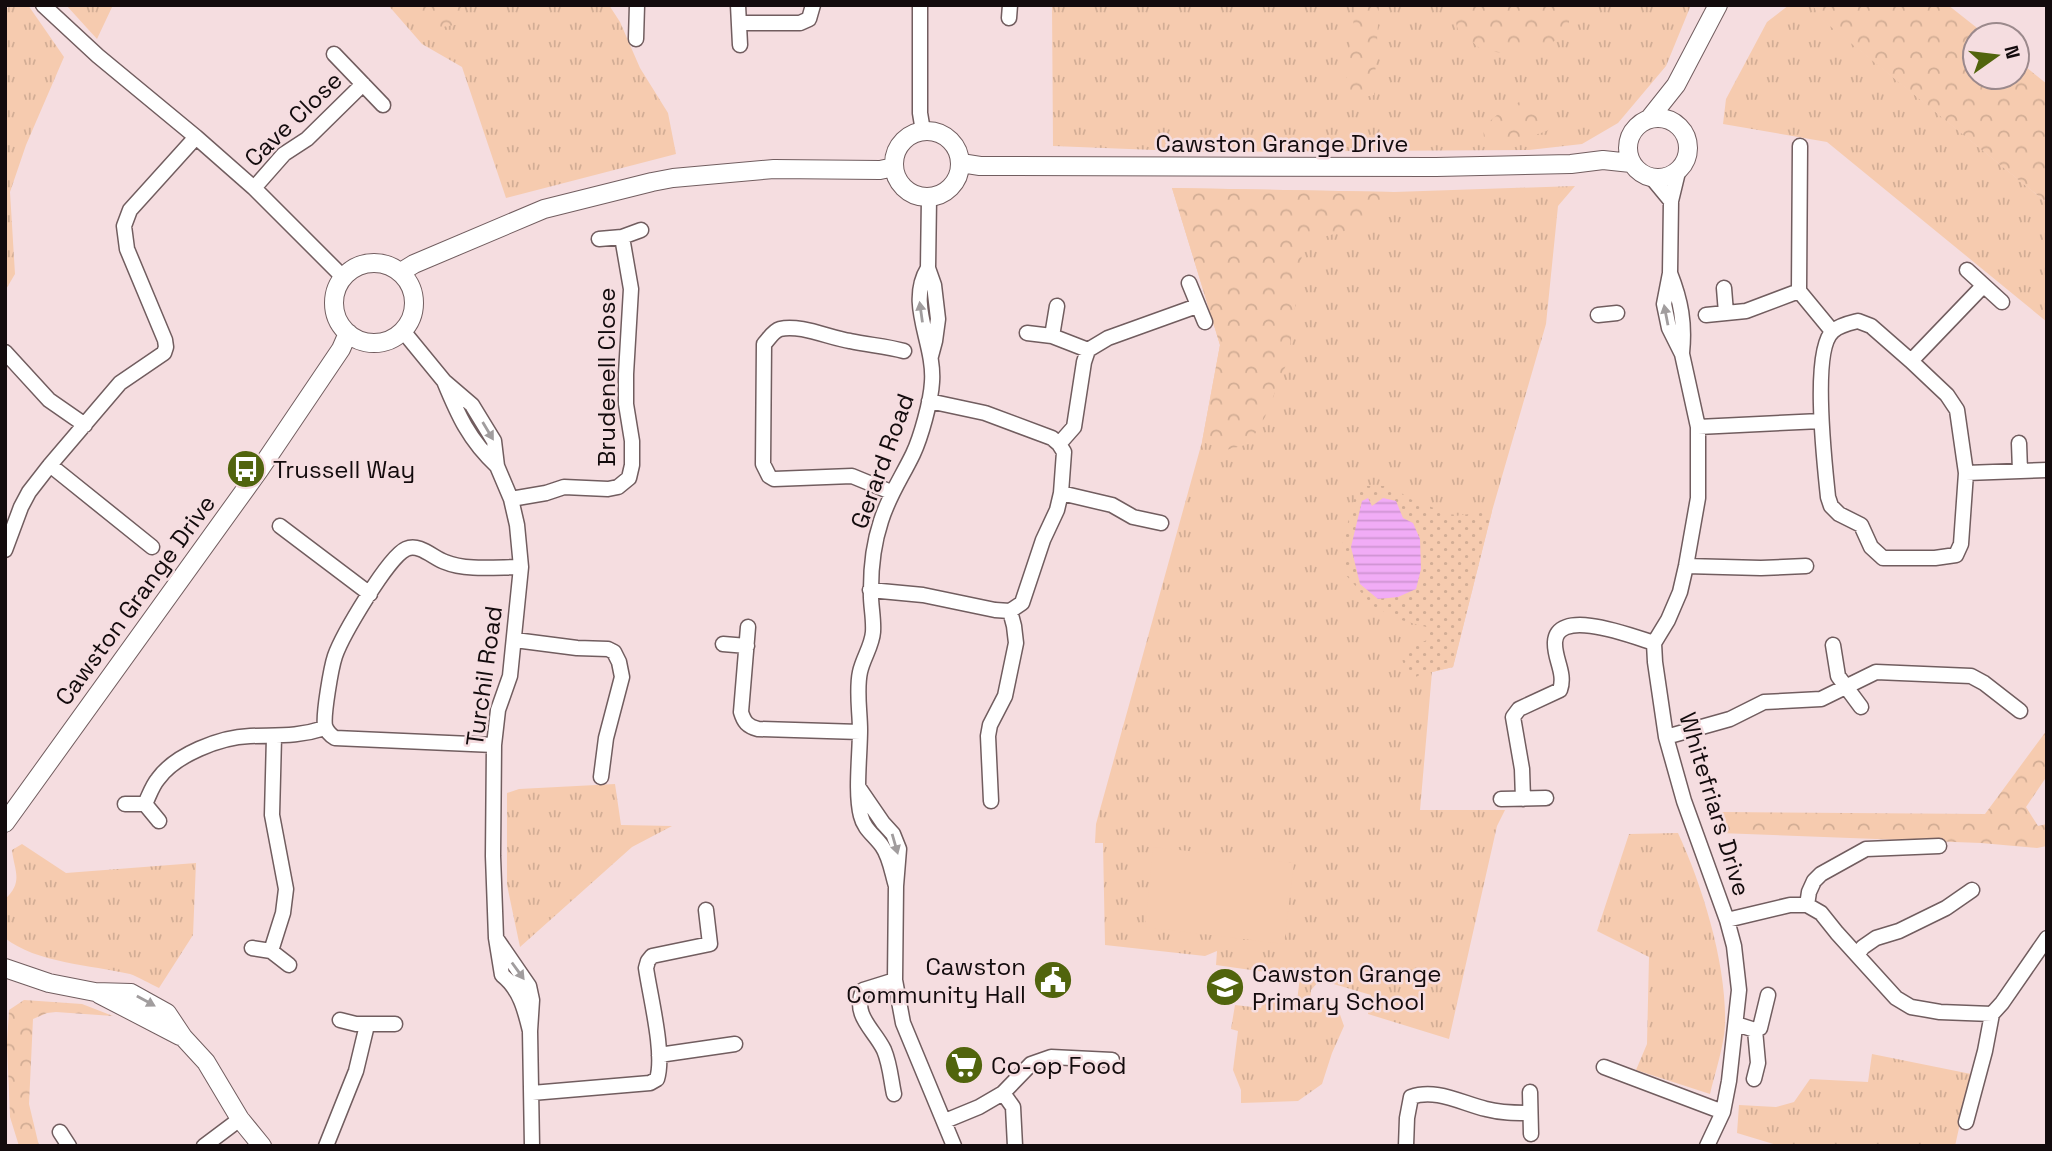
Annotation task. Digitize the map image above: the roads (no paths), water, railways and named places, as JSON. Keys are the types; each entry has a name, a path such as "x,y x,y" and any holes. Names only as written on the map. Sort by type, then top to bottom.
{"street":[{"path":"43,5 98,56 196,136 254,188 343,277"},
{"path":"636,39 637,5"},
{"path":"738,5 740,45"},
{"path":"739,23 800,23 808,19 813,5"},
{"path":"920,5 920,113 923,131"},
{"path":"1676,85 1681,128 1688,146 1684,164 1670,177 1644,176 1631,163 1628,146 1630,137 1634,129 1649,119 1676,85 1718,5"},
{"name":"Cave Close","path":"334,54 383,105"},
{"name":"Cave Close","path":"254,188 284,154 307,139 363,84"},
{"path":"1649,119 1666,119 1681,128"},
{"path":"923,131 932,131 949,139 955,146 961,163 955,183 948,191 929,198 918,197 901,186 894,167 894,156 898,147 905,139 923,131"},
{"path":"5,550 20,507 50,465 120,383 164,353 165,340 127,249 124,226 130,210 196,136"},
{"path":"1603,160 1630,137"},
{"path":"1800,146 1799,290 1832,331"},
{"name":"Cawston Grange Drive","path":"961,163 980,166 1081,167 1436,167 1571,164 1603,160 1631,163"},
{"path":"401,272 544,209 653,182 774,169 880,170 894,167"},
{"path":"1523,799 1522,769 1513,717 1519,709 1560,690 1562,674 1555,642 1559,633 1576,625 1594,625 1654,643 1672,610 1686,566 1698,498 1698,427 1682,354 1684,330 1679,295 1670,273 1671,201 1678,172"},
{"path":"1652,178 1671,201"},
{"name":"Gerard Road","path":"929,198 929,268 938,319 931,357 932,381 914,452 891,492 880,523 873,562 870,590 873,631 859,674 859,788 893,834 899,849 895,980 903,1023 954,1146"},
{"path":"599,239 622,237 641,230"},
{"name":"Brudenell Close","path":"511,499 564,487 608,489 618,487 629,478 632,441 626,404 626,374 631,289 622,237"},
{"path":"371,262 382,263 401,272 408,279 414,297 413,315 404,331 382,343 358,340 348,333 335,312 336,288 343,277 351,270 371,262"},
{"path":"1967,270 2002,302"},
{"path":"1189,283 1205,322"},
{"path":"1911,361 1983,286"},
{"path":"1724,288 1726,313"},
{"path":"1706,315 1746,311 1799,290"},
{"path":"1052,336 1057,306"},
{"path":"1059,443 1074,427 1088,350 1108,338 1197,306"},
{"path":"1598,315 1617,313"},
{"path":"1858,321 1871,326 1947,395 1957,410 1966,473 1961,544 1956,555 1935,558 1883,558 1871,547 1861,525 1839,514 1831,506 1821,421 1824,345 1832,331 1858,321"},
{"path":"891,492 852,476 774,479 769,476 763,464 764,344 780,329 802,330 904,351"},
{"name":"Turchil Road","path":"404,331 444,381 472,405 495,442 497,466 511,499 517,525 520,567 515,640 510,676 498,710 494,745 493,856 496,938 502,975 508,979 523,1002 530,1031 532,1146"},
{"name":"Cawston Grange Drive","path":"5,823 260,468 341,349 348,333"},
{"path":"1027,333 1052,336 1088,350"},
{"path":"5,352 49,400 85,425"},
{"path":"870,590 923,595 1010,611 1022,603 1043,540 1057,510 1064,452 1059,443 985,413 929,401"},
{"path":"1698,427 1821,421"},
{"path":"2018,443 2020,471"},
{"path":"50,465 152,547"},
{"path":"1966,473 2047,470"},
{"path":"1061,493 1112,506 1133,517 1161,523"},
{"path":"280,526 370,594"},
{"path":"494,745 335,738 325,728 325,716 335,657 370,594 389,564 402,551 410,547 422,550 448,564 488,568 520,567"},
{"path":"1686,566 1806,566"},
{"path":"991,801 988,736 990,725 1005,696 1016,643 1010,611"},
{"path":"748,627 741,712 749,727 860,732"},
{"path":"515,640 608,649 614,652 622,677 606,738 601,777"},
{"name":"Whitefriars Drive","path":"1654,643 1654,662 1666,737 1684,801 1727,920 1734,946 1740,990 1723,1112 1707,1146"},
{"path":"723,644 747,646"},
{"path":"1833,645 1838,676 1861,707"},
{"path":"1666,737 1730,719 1764,702 1821,699 1876,672 1971,676 2020,712"},
{"path":"145,804 158,778 178,761 204,745 246,736 305,734 325,728"},
{"path":"271,951 283,914 286,889 272,815 274,737"},
{"path":"1501,799 1546,799"},
{"path":"125,804 145,804"},
{"path":"145,804 159,821"},
{"path":"1807,905 1809,892 1821,874 1866,849 1939,846"},
{"path":"1857,955 1876,938 1899,931 1946,908 1972,890"},
{"path":"1727,920 1790,905 1807,905 1821,913 1896,998 1911,1007 1940,1012 1992,1014"},
{"path":"532,1093 650,1083 657,1079 659,1055 646,968 648,961 652,956 710,944 706,910"},
{"path":"1966,1122 1992,1014 2047,938"},
{"path":"252,948 271,951 289,965"},
{"path":"5,968 41,980 95,992 183,1037 206,1062 240,1119 262,1146"},
{"path":"5,982 41,980"},
{"path":"894,1094 887,1059 861,1016 859,1005 863,990 895,980"},
{"path":"1736,1024 1755,1030 1760,1028 1768,995"},
{"path":"340,1020 367,1025 395,1024"},
{"path":"326,1146 356,1071 367,1025"},
{"path":"1754,1079 1758,1063 1755,1030"},
{"path":"659,1055 734,1044"},
{"path":"945,1121 979,1107 1003,1093 1031,1064 1051,1057 1112,1060"},
{"path":"1604,1067 1723,1112"},
{"path":"1406,1146 1411,1097 1424,1092 1486,1109 1530,1114"},
{"path":"1530,1092 1531,1134"},
{"path":"1003,1093 1013,1107 1015,1146"},
{"path":"204,1146 240,1119"},
{"path":"60,1132 69,1146"}],"place":[{"name":"Trussell Way","path":"246,469"},
{"name":"Cawston Community Hall","path":"1053,980"},
{"name":"Cawston Grange Primary School","path":"1225,987"},
{"name":"Co-op Food","path":"964,1065"}]}
